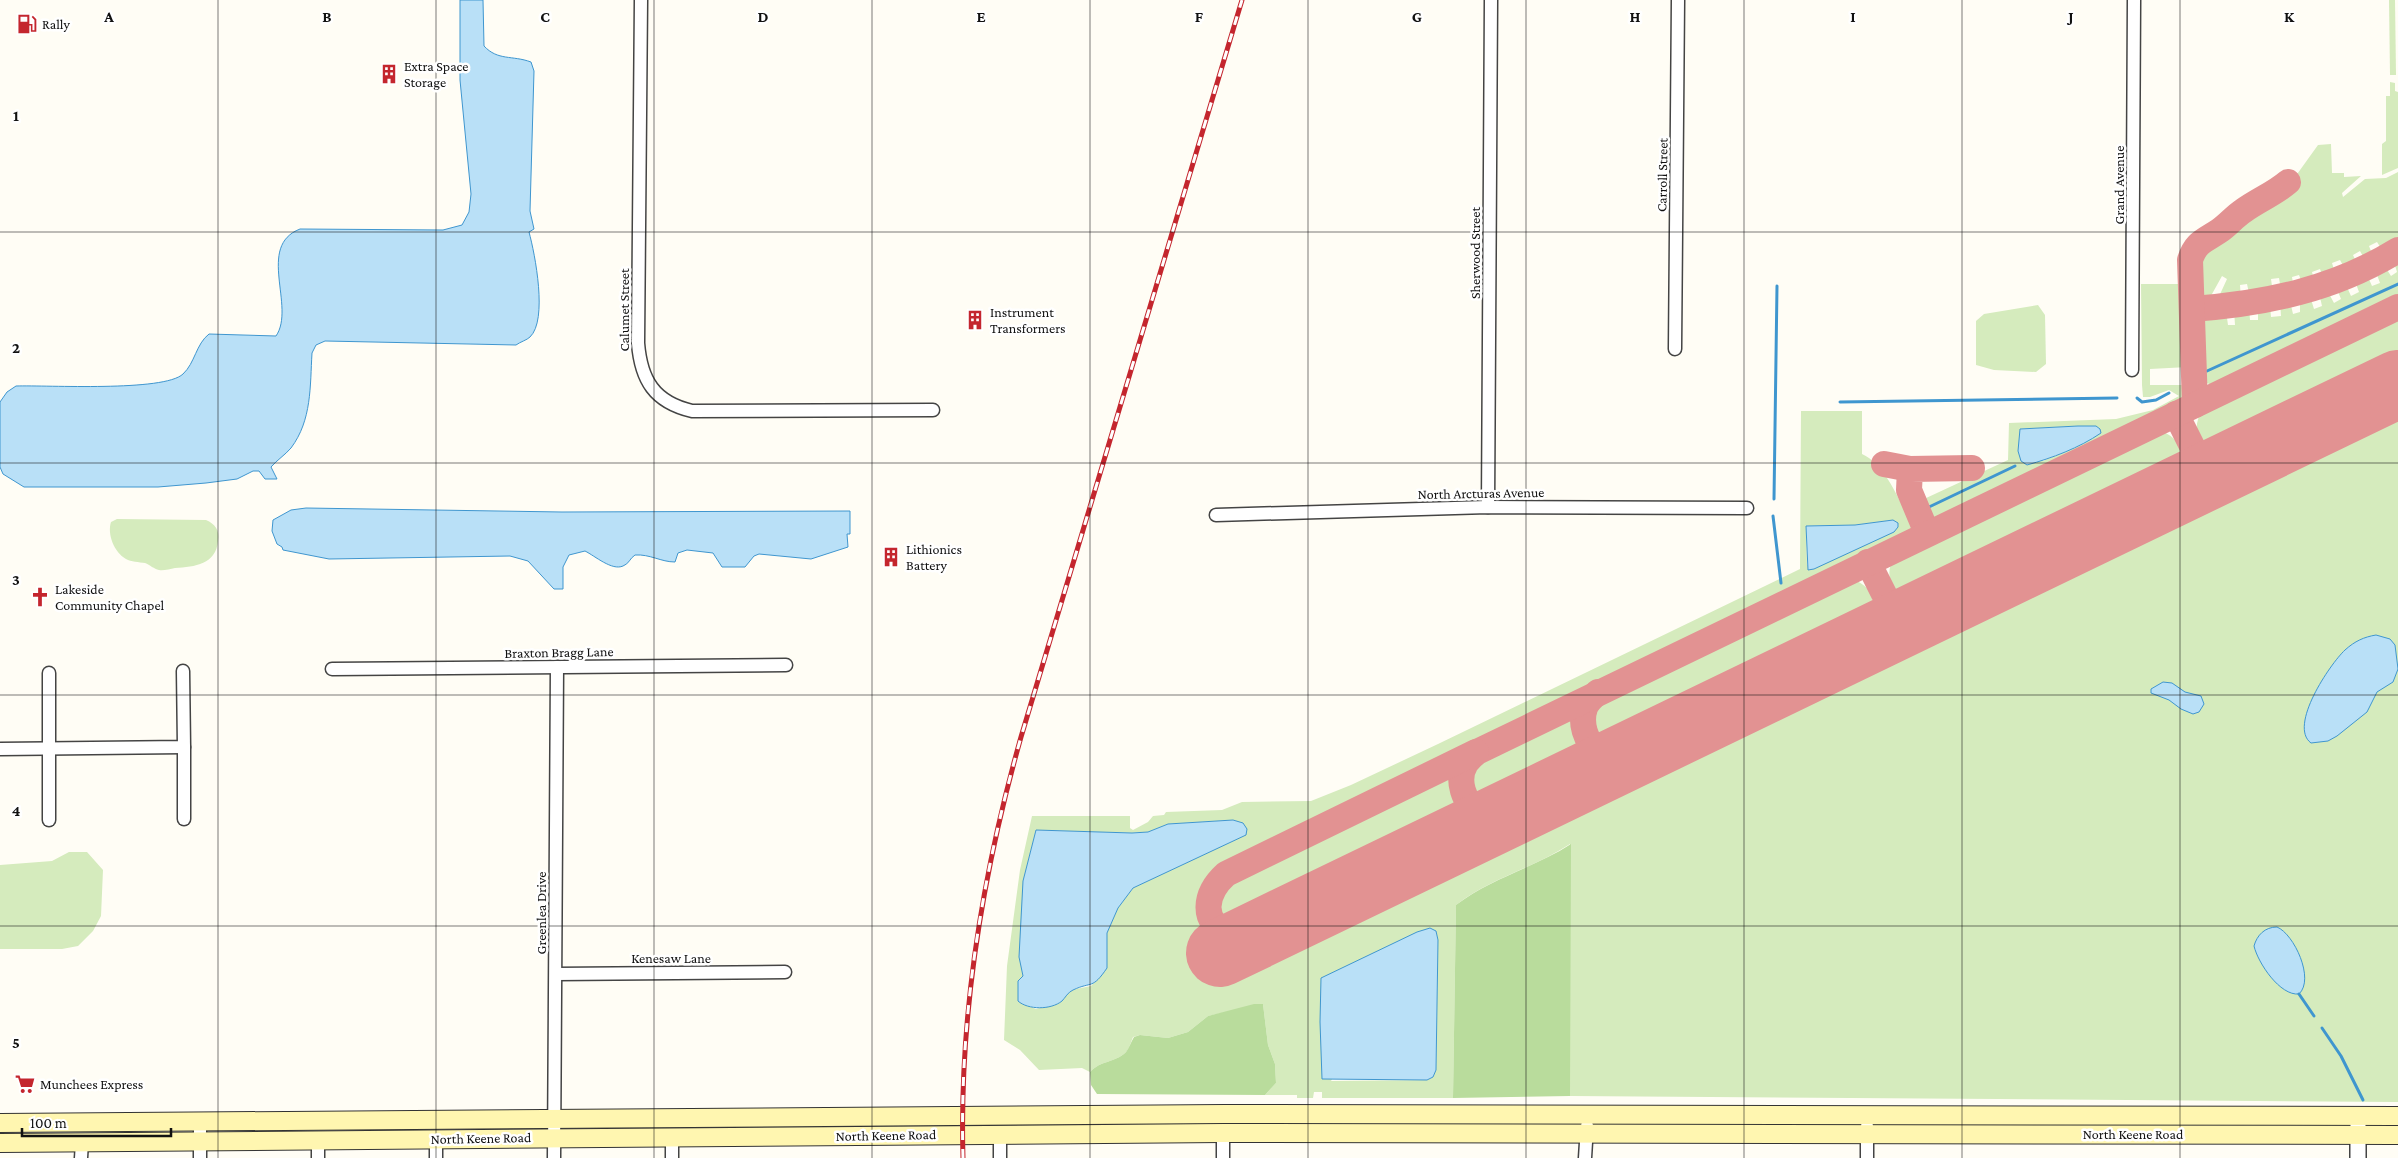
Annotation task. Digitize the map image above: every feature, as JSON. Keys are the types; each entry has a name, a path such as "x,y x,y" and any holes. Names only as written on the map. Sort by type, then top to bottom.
{"main road":[{"name":"North Keene Road","path":"0,1123 963,1115 1588,1113 2398,1116"},
{"path":"0,1131 87,1130 136,1122"},
{"name":"North Keene Road","path":"0,1143 81,1150 200,1149 318,1140 963,1134 1867,1133 2398,1135"}],"street":[{"name":"Calumet Street","path":"641,0 638,343 639,362 645,378 655,392 666,401 692,411 933,410"},
{"name":"Sherwood Street","path":"1488,507 1491,0"},
{"name":"Carroll Street","path":"1675,349 1678,0"},
{"name":"Grand Avenue","path":"2132,370 2134,0"},
{"name":"North Arcturas Avenue","path":"1216,515 1299,511 1488,507 1747,508"},
{"name":"Braxton Bragg Lane","path":"332,669 786,664"},
{"name":"Greenlea Drive","path":"554,1158 557,667"},
{"path":"183,671 184,818"},
{"path":"49,673 49,820"},
{"path":"0,749 184,747"},
{"name":"Kenesaw Lane","path":"556,974 785,972"},
{"path":"1585,1158 1588,1113"},
{"path":"1867,1114 1867,1158"},
{"path":"2358,1115 2358,1158"},
{"path":"200,1122 200,1149"},
{"path":"1223,1133 1223,1158"},
{"path":"1000,1134 1000,1158"},
{"path":"672,1137 672,1158"},
{"path":"436,1139 436,1158"},
{"path":"318,1140 318,1158"}],"green space":[{"path":"2389,0 2395,0 2396,75 2390,75"},
{"path":"2390,82 2395,83 2395,91 2398,92 2398,168 2382,175 2382,144 2386,141 2386,96 2390,96"},
{"path":"2331,144 2332,173 2344,173 2344,177 2361,176 2342,193 2343,197 2365,179 2386,178 2398,172 2398,245 2384,253 2377,242 2369,246 2374,259 2369,262 2365,260 2360,251 2353,255 2358,266 2347,273 2340,260 2332,263 2336,276 2331,280 2324,281 2320,269 2312,272 2315,284 2304,288 2299,275 2292,277 2294,290 2283,292 2279,278 2271,279 2273,293 2250,298 2247,284 2240,285 2241,300 2216,303 2227,279 2222,276 2207,303 2196,304 2196,265 2205,246 2290,184 2318,145"},
{"path":"2398,256 2398,299 2221,385 2207,383 2198,374 2197,317 2201,314 2226,311 2228,325 2235,325 2234,310 2249,307 2250,320 2258,320 2258,306 2270,304 2271,317 2281,316 2280,301 2290,301 2293,314 2300,312 2300,298 2310,296 2314,309 2322,306 2319,293 2328,292 2334,303 2341,299 2337,289 2346,285 2351,296 2359,292 2355,281 2362,276 2368,277 2372,286 2380,283 2376,272 2377,268 2384,265 2391,276 2397,272 2393,259"},
{"path":"2141,284 2179,284 2187,292 2188,367 2150,369 2150,385 2189,385 2179,405 1944,518 1937,519 1928,516 1922,503 1924,499 2008,460 2009,423 2116,419 2153,410 2179,396 2169,390 2150,397 2143,397","holes":["2078,426 2100,433 2076,447 2043,461 2020,429"]},
{"path":"2038,305 2045,315 2046,364 2036,372 1994,370 1976,365 1976,321 1984,314"},
{"path":"2398,315 2398,365 2226,449 2209,447 2199,438 2197,424 2203,409"},
{"path":"2398,403 2398,1102 1570,1096 1570,844 1542,860 1484,887 1456,905 1453,1098 1322,1098 1322,1092 1314,1092 1313,1098 1297,1098 1297,1095 1265,1095 1276,1083 1275,1064 1268,1045 1263,1004 1208,1016 1188,1032 1168,1038 1140,1035 1133,1037 1128,1049 1122,1056 1099,1065 1090,1072 1082,1068 1039,1070 1020,1050 1004,1040 1007,966 1020,870 1032,816 1130,816 1130,828 1133,830 1148,822 1153,816 1164,815 1166,812 1222,810 1242,802 1311,801 1351,785 1438,744 1800,569 1801,411 1862,411 1862,454 1881,470 1910,516 1913,523 1909,534 1218,871 1208,883 1201,907 1207,932 1226,970","holes":["1893,520 1894,532 1807,565 1806,526 1855,525","1233,820 1243,823 1245,835 1133,888 1118,908 1107,933 1107,968 1091,986 1071,990 1060,1002 1036,1009 1018,1001 1023,976 1023,881 1036,830 1132,833 1148,832 1168,824","1430,928 1436,931 1438,940 1436,1070 1433,1077 1427,1080 1331,1081 1417,932"]},
{"path":"2156,431 2170,436 2178,446 2180,459 2175,473 1918,597 1907,597 1893,588 1889,572 1894,557"},
{"path":"117,519 206,520 212,523 217,531 216,549 213,555 203,563 190,567 157,569 145,563 128,560 118,552 112,542 110,532 111,522"},
{"path":"1850,578 1869,590 1871,595 1872,607 1867,622 1621,740 1614,740 1603,736 1596,730 1592,719 1592,712 1601,699"},
{"path":"1573,712 1572,732 1583,758 1492,802 1482,800 1473,792 1471,774 1481,758"},
{"path":"1452,772 1453,799 1462,817 1237,925 1221,921 1217,916 1215,903 1217,895 1226,882"},
{"path":"1571,844 1570,1096 1453,1098 1456,905 1484,887"},
{"path":"69,852 87,852 103,870 101,916 93,931 78,946 62,949 0,949 0,865 52,861"},
{"path":"1254,1004 1263,1004 1268,1045 1275,1064 1276,1083 1265,1095 1097,1094 1091,1085 1090,1072 1099,1065 1122,1056 1134,1037 1140,1035 1168,1038 1188,1032 1208,1016"}],"water":[{"path":"460,0 483,0 484,46 489,51 500,56 531,62 534,71 530,211 534,229 529,232 537,270 539,302 535,329 530,337 516,345 325,341 316,345 312,353 309,402 303,426 291,448 271,467 277,479 265,479 259,471 253,471 237,479 158,487 24,487 3,474 0,467 0,402 7,392 16,386 130,385 172,380 187,370 201,343 209,334 276,336 281,324 282,309 278,263 280,249 287,237 300,229 443,230 462,225 469,212 471,194 460,80"},
{"path":"2096,426 2100,429 2101,433 2075,448 2046,459 2027,465 2021,461 2018,451 2020,429"},
{"path":"306,508 562,512 850,511 850,534 847,534 848,547 811,559 759,554 754,556 745,567 722,567 713,553 687,550 678,553 675,562 635,555 627,564 619,567 609,565 585,551 569,555 563,567 563,589 554,589 528,561 510,556 329,559 283,550 277,544 272,531 273,520 291,510"},
{"path":"1893,520 1898,523 1898,527 1894,532 1814,569 1808,570 1806,526 1855,525"},
{"path":"2376,635 2390,639 2395,645 2398,669 2393,682 2377,692 2367,712 2337,736 2328,741 2311,743 2305,735 2304,723 2314,695 2322,681 2345,650 2360,640"},
{"path":"2163,682 2172,683 2185,692 2201,696 2204,704 2199,712 2193,714 2181,709 2169,700 2151,693 2151,689"},
{"path":"1233,820 1243,823 1247,829 1246,835 1133,888 1118,908 1107,933 1107,968 1095,982 1071,991 1062,1001 1052,1006 1033,1007 1018,1001 1018,981 1023,976 1019,957 1023,881 1036,830 1132,833 1148,832 1168,824"},
{"path":"2277,927 2290,938 2296,947 2304,968 2305,978 2299,994 2285,990 2277,984 2265,969 2256,953 2254,946 2259,935 2269,928"},
{"path":"1430,928 1436,931 1438,940 1436,1070 1433,1077 1427,1080 1322,1079 1321,978 1417,932"}],"waterway":[{"path":"2207,371 2398,284"},
{"path":"1774,499 1777,286"},
{"path":"2137,398 2142,402 2156,400 2169,393"},
{"path":"1840,402 2117,398"},
{"path":"1929,507 2015,466"},
{"path":"1773,516 1781,583"},
{"path":"2299,994 2314,1016"},
{"path":"2322,1028 2341,1056 2363,1100"}],"taxiway":[{"path":"2195,405 2190,260 2192,254 2201,242 2222,229 2240,213 2288,182"},
{"path":"2192,309 2246,303 2299,292 2350,275 2398,250"},
{"path":"1503,816 1480,811 1474,808 1465,797 1462,783 1463,769 1477,752 2398,307"},
{"path":"2176,414 2207,476"},
{"path":"1884,464 1910,469"},
{"path":"1927,533 1909,490 1910,469 1972,468"},
{"path":"1868,562 1900,626"},
{"path":"1598,692 1585,708 1583,725 1587,737 1602,752 1614,755 1630,755"},
{"path":"1254,937 1230,935 1213,923 1208,907 1210,898 1213,890 1226,874 1476,752"}],"runway":[{"path":"1220,953 2398,384"}],"railway":[{"path":"963,1158 965,1051 969,998 984,893 1007,789 1242,0"}],"place":[{"name":"Rally","path":"27,24"},
{"name":"Extra Space Storage","path":"389,74"},
{"name":"Instrument Transformers","path":"975,320"},
{"name":"Lithionics Battery","path":"891,557"},
{"name":"Lakeside Community Chapel","path":"40,597"},
{"name":"Munchees Express","path":"25,1084"}]}
